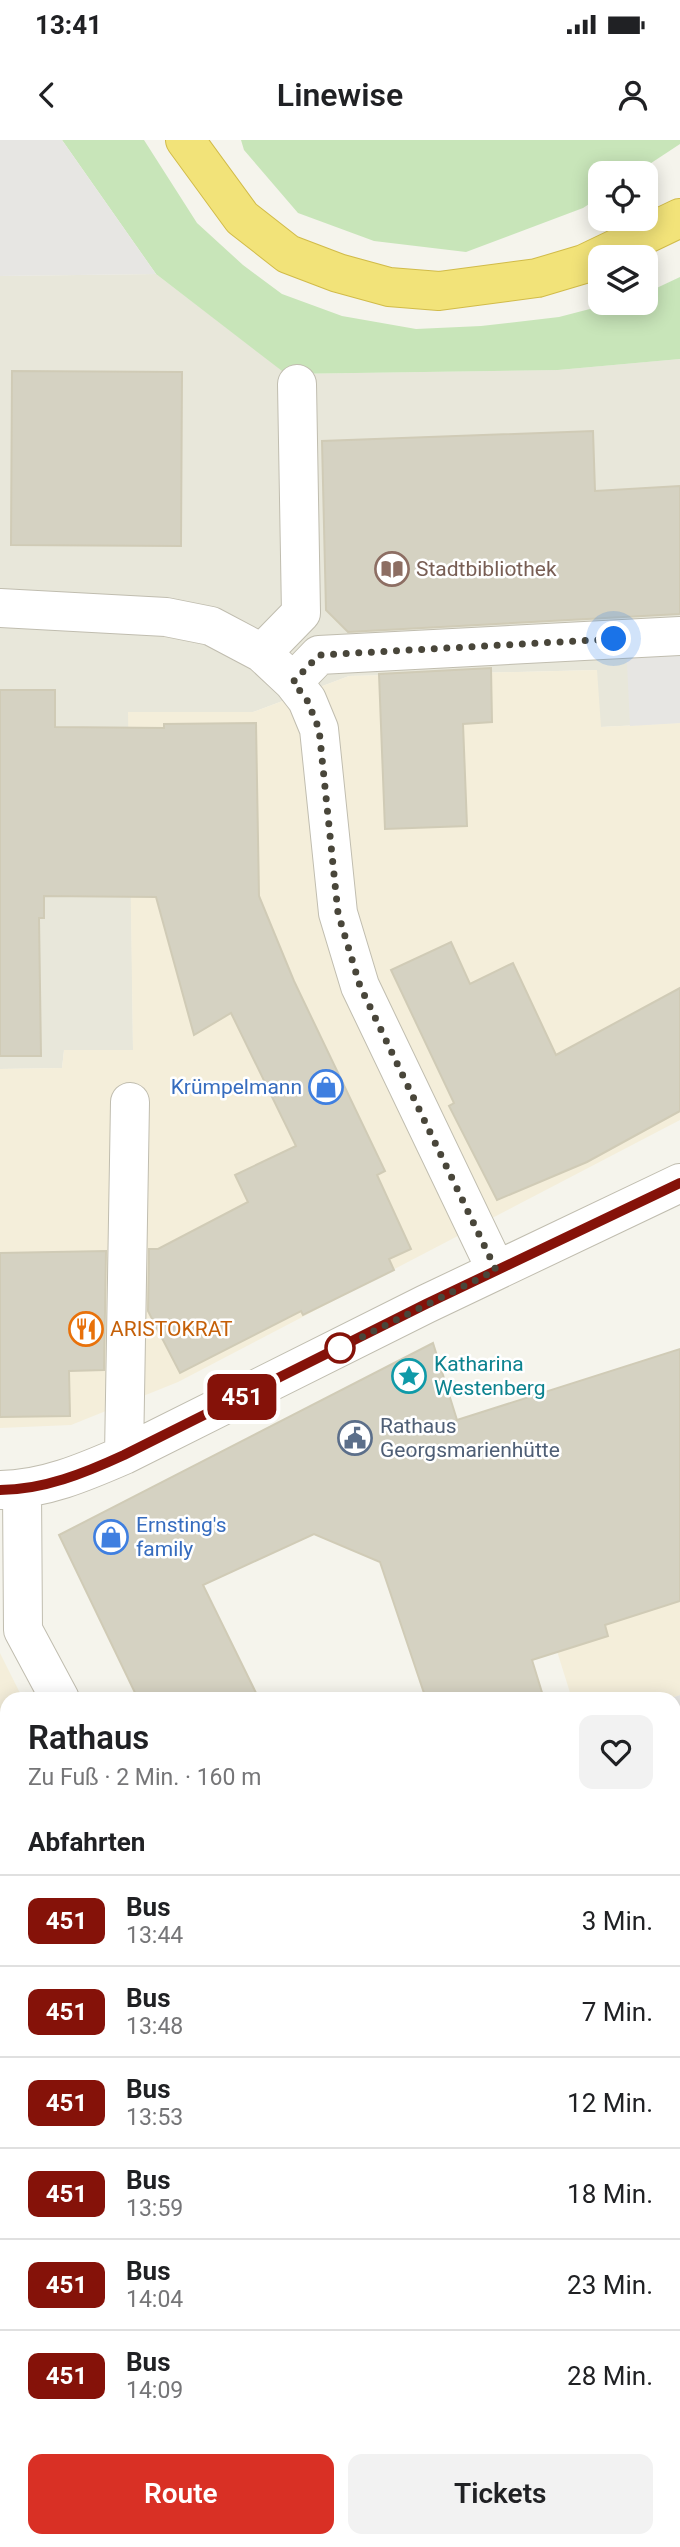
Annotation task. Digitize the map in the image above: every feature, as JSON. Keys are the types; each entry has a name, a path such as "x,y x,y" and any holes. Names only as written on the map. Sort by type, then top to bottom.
{"highway":[{"path":"188,142 242,218 288,254 338,273 389,287 439,291 537,278 584,264 680,218"}],"street":[{"path":"262,653 301,613 297,384"},
{"path":"0,608 166,617 211,626 262,653 293,682 307,700 319,729 338,913 360,986 496,1270"},
{"path":"293,682 319,655 680,636"},
{"path":"124,1455 130,1102"},
{"path":"54,1692 12,1640 11,1490 84,1473 124,1455 496,1270 680,1183"}],"shaded area":[{"path":"0,140 62,140 156,274 0,276"},
{"path":"156,274 287,374 558,370 680,359 680,723 600,727 596,670 349,676 253,712 129,712 133,1050 64,1050 62,1068 0,1069 0,276"},
{"path":"680,619 680,723 630,726 625,622"},
{"path":"597,670 601,727 680,723 680,1120 178,1382 71,1425 0,1428 0,1069 62,1068 64,1050 133,1050 128,712 253,712 349,676"},
{"path":"680,1349 680,1692 570,1692 482,1412"},
{"path":"0,1653 20,1692 0,1692"}],"green space":[{"path":"62,140 144,140 197,223 243,265 282,294 342,316 416,329 481,326 559,317 588,309 588,315 658,315 658,287 680,277 680,359 558,370 286,374 156,274"},
{"path":"241,140 680,140 680,144 654,161 588,161 588,205 466,252 374,241 298,213 244,150"}],"building":[{"path":"12,371 182,372 181,546 11,545"},
{"path":"593,431 595,491 680,486 680,614 348,632 326,610 322,441"},
{"path":"491,668 492,722 463,724 467,826 385,829 379,674"},
{"path":"0,690 55,690 55,727 164,728 164,724 256,723 259,896 294,981 385,1171 377,1175 411,1249 389,1259 394,1270 303,1315 301,1311 180,1373 148,1311 149,1249 158,1249 248,1202 235,1175 296,1146 231,1013 194,1035 156,897 44,896 44,918 39,918 41,1056 0,1056"},
{"path":"451,942 470,984 513,963 556,1055 680,988 680,1111 587,1162 497,1200 449,1106 454,1103 391,970"},
{"path":"106,1251 104,1370 69,1371 70,1416 0,1417 0,1253"},
{"name":"Rathaus Georgsmarienhütte","path":"433,1343 457,1420 680,1349 680,1601 605,1625 608,1636 532,1660 542,1692 424,1692 380,1562 314,1534 203,1585 256,1692 135,1692 59,1535"}],"bus line":[{"name":"451","path":"0,1490 22,1490 84,1473 124,1455 426,1304 680,1183"}],"place":[{"name":"Stadtbibliothek","path":"392,569"},
{"name":"Krümpelmann","path":"326,1087"},
{"name":"ARISTOKRAT","path":"86,1329"},
{"name":"Katharina Westenberg","path":"409,1376"},
{"name":"Rathaus Georgsmarienhütte","path":"355,1438"},
{"name":"Ernsting's family","path":"111,1537"}],"route":[{"path":"340,1348 496,1270 360,986 338,913 319,729 307,700 293,682 319,655 614,639"}]}
